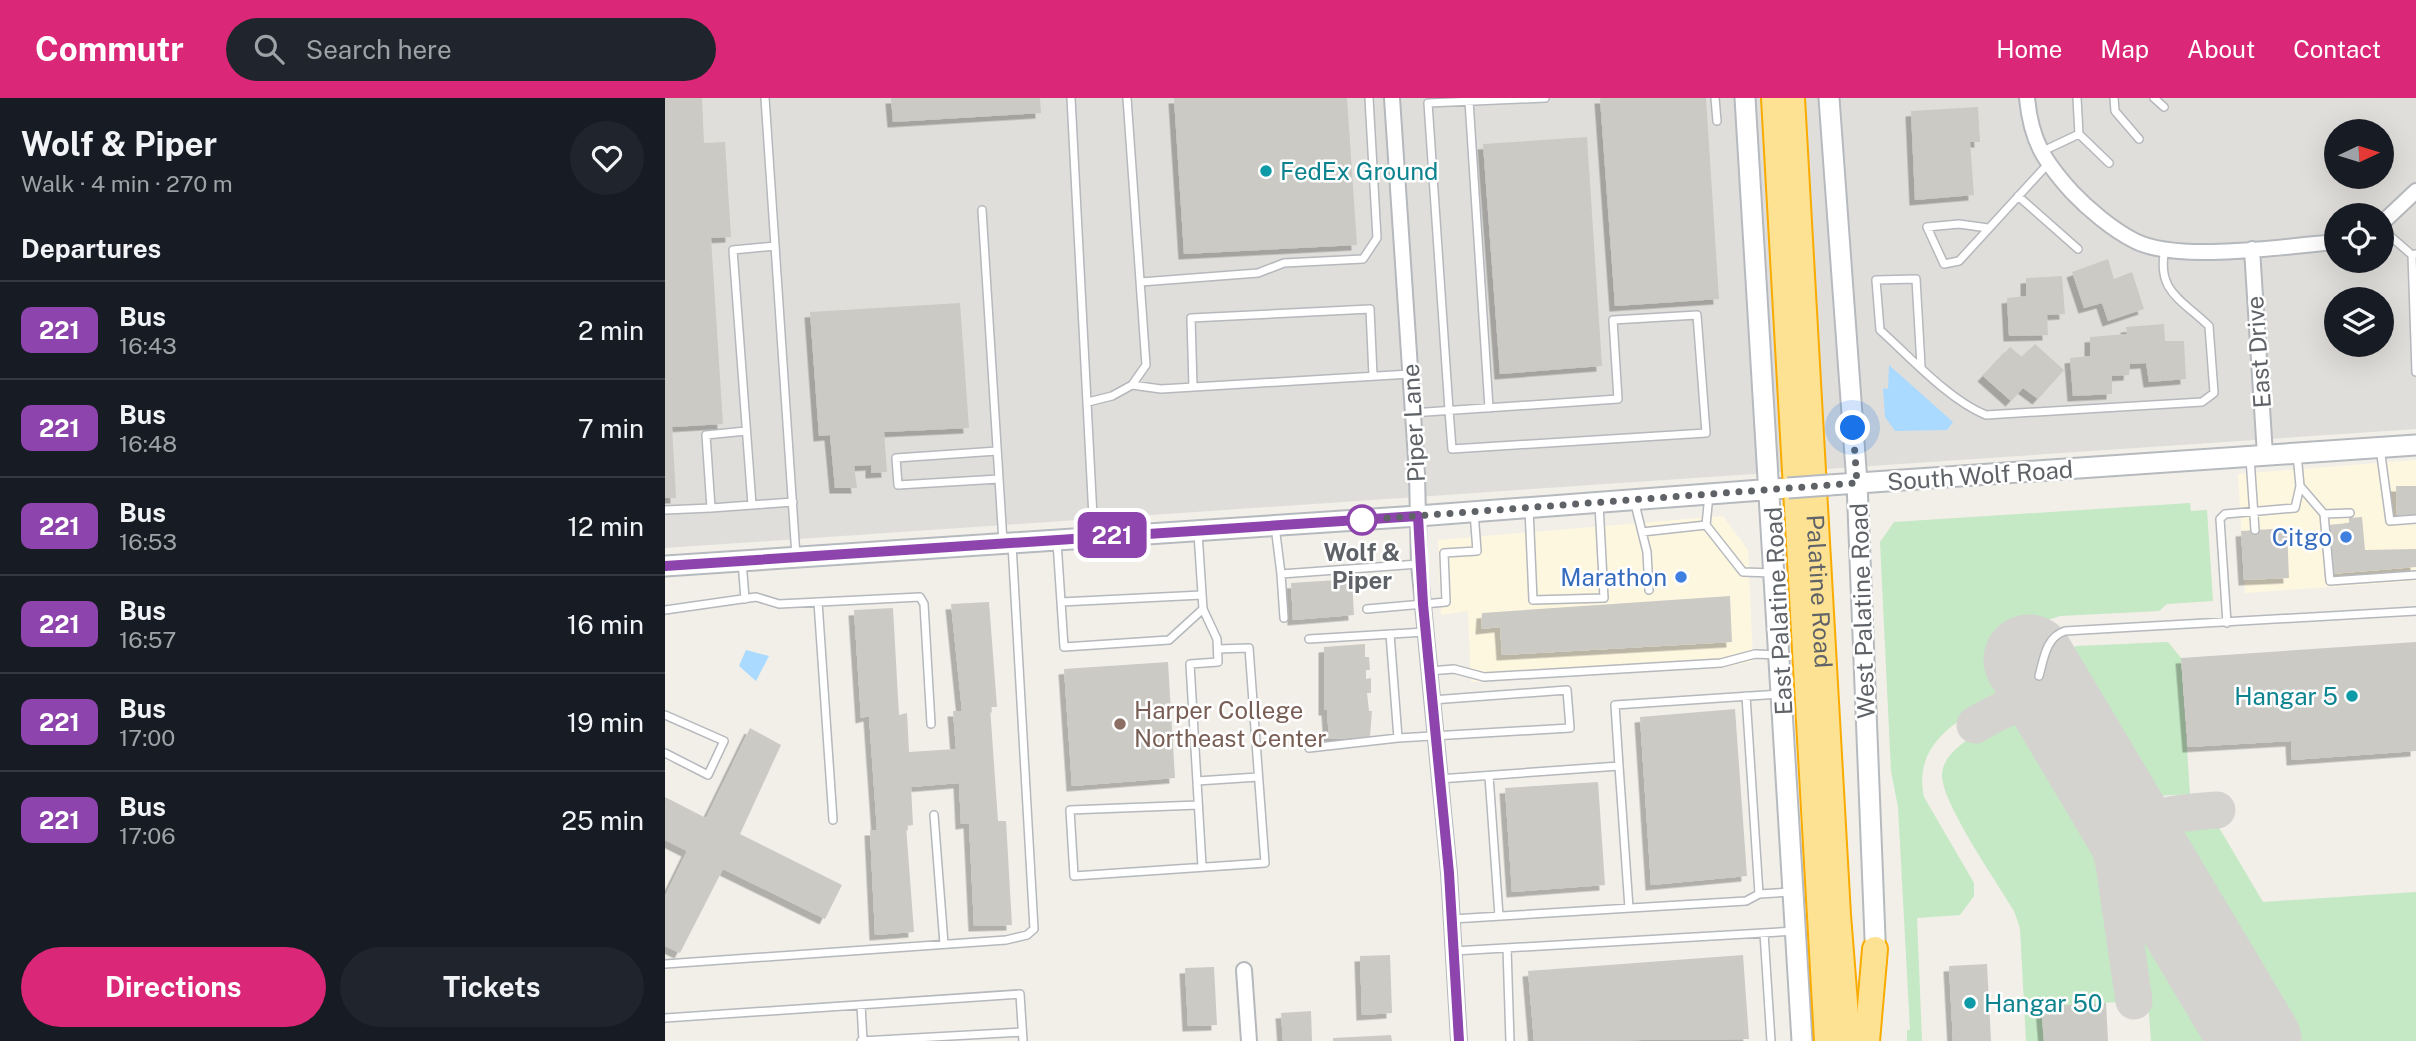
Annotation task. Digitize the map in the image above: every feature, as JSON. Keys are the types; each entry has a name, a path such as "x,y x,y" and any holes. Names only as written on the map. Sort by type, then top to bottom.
{"highway":[{"name":"Palatine Road","path":"1774,98 1827,1041"},
{"name":"Palatine Road","path":"1792,98 1836,887 1848,1041"},
{"path":"1867,1041 1875,949"}],"street":[{"name":"Piper Lane","path":"1392,98 1413,413 1419,564 1452,919 1459,1041"},
{"name":"East Palatine Road","path":"1745,98 1779,488 1775,573 1802,1041"},
{"name":"West Palatine Road","path":"1829,98 1857,483 1880,1041"},
{"path":"2027,98 2028,116 2044,159 2082,202 2136,242 2178,252 2324,243"},
{"path":"2394,212 2416,191"},
{"name":"East Drive","path":"2252,249 2258,456"},
{"name":"South Wolf Road","path":"665,566 2416,445"},
{"path":"1244,970 1249,1041"}],"lane":[{"path":"765,98 796,557"},
{"path":"1071,98 1094,536"},
{"path":"1088,402 1112,396 1132,385 1146,365 1127,98"},
{"path":"1140,282 1258,273 1284,263 1363,259 1377,238 1369,98"},
{"path":"1413,413 1449,410 1618,399 1613,320 1697,315 1706,433 1452,449 1449,410 1428,100 1545,98"},
{"path":"1715,98 1717,121"},
{"path":"2077,98 2079,134 2109,163"},
{"path":"2114,98 2115,111 2139,139"},
{"path":"2154,98 2164,107"},
{"path":"1469,101 1489,408"},
{"path":"1988,228 1959,224 1927,227 1944,264 1959,261 2018,196 2044,159 2079,134"},
{"path":"2018,196 2078,249"},
{"path":"665,964 1006,940 1027,935 1034,929 1007,542 999,479 982,210"},
{"path":"2394,238 2414,254 2416,372"},
{"path":"752,505 733,250 775,246"},
{"path":"1921,366 1916,279 1877,280 1880,330 1921,366 1972,410 1986,415 2202,402 2214,393 2209,326 2164,284 2161,268 2165,249"},
{"path":"1193,387 1191,318 1370,309 1373,376"},
{"path":"1132,385 1161,389 1410,374"},
{"path":"711,508 706,435 746,431"},
{"path":"2380,447 2390,521 2416,519"},
{"path":"997,451 896,458 898,485 999,479"},
{"path":"2227,623 2220,519 2225,514 2295,508 2300,486 2297,453"},
{"path":"2255,530 2253,511 2258,456"},
{"path":"2300,486 2315,500 2324,514 2330,581 2416,575"},
{"path":"1709,493 1706,525 1743,572 1775,573"},
{"path":"1634,499 1642,533 1649,590"},
{"path":"665,510 793,502"},
{"path":"1529,507 1533,600 1604,598 1599,502"},
{"path":"1367,609 1446,602 1444,553 1477,551 1474,512"},
{"path":"2324,514 2350,513"},
{"path":"1275,525 1284,618"},
{"path":"1642,533 1706,525"},
{"path":"1198,530 1203,609 1217,639 1218,649 1218,662 1190,664 1202,866"},
{"path":"1056,539 1064,647 1169,640 1203,609"},
{"path":"742,561 745,599"},
{"path":"1281,574 1419,564"},
{"path":"1061,602 1202,595"},
{"path":"665,610 756,597 779,604 920,597 924,604 931,724"},
{"path":"818,602 833,820"},
{"path":"2039,676 2049,642 2053,636 2066,631 2416,611"},
{"path":"1310,639 1425,632"},
{"path":"1390,634 1398,738"},
{"path":"1198,805 1070,810 1074,876 1265,863 1249,648 1218,649"},
{"path":"1429,671 1454,668 1484,677 1721,663 1755,654 1780,656"},
{"path":"1309,748 1398,738 1570,728 1567,690 1431,700"},
{"path":"1629,908 1615,705 1782,694"},
{"path":"1746,696 1759,894"},
{"path":"665,715 724,741 708,775 665,753"},
{"path":"1438,779 1619,766"},
{"path":"1197,781 1258,776"},
{"path":"1489,776 1499,916"},
{"path":"934,815 944,944"},
{"path":"1452,919 1745,901 1759,894 1794,891"},
{"path":"1454,951 1796,931"},
{"path":"1764,933 1771,1041"},
{"path":"1507,948 1510,1041"},
{"path":"665,1018 1020,994 1022,1037 862,1041 861,1005"}],"shaded area":[{"path":"665,98 2416,98 2416,429 665,548"},
{"name":"Citgo","path":"2416,460 2416,581 2245,593 2238,474"},
{"path":"1723,516 1748,550 1753,661 1723,668 1471,682 1468,611 1441,615 1438,540"}],"green space":[{"path":"2190,503 2191,511 2207,510 2213,601 2167,604 2159,611 2060,616 2047,620 2030,638 2030,673 2024,683 1952,726 1937,740 1927,756 1922,775 1924,797 1974,883 1974,896 1960,915 1917,918 1922,1041 1907,1041 1907,1030 1910,1030 1898,807 1891,771 1880,542 1894,522"},
{"path":"2168,642 2181,658 2190,794 2143,797 2129,792 2060,682 2059,670 2063,656 2076,646"},
{"path":"2015,718 2030,719 2049,729 2061,743 2097,803 2128,990 2120,1002 2042,1006 2044,1041 2026,1041 2020,928 2014,911 1961,824 1951,805 1942,776 1944,766 1958,747 1981,732"},
{"path":"2218,826 2263,902 2416,892 2416,1041 2273,1041 2163,855 2162,846 2173,829"},
{"path":"2124,848 2239,1041 2151,1041 2148,1000 2140,995 2120,870"}],"water":[{"path":"1889,365 1953,422 1947,430 1895,431 1885,417 1883,388 1888,389"},
{"path":"746,650 769,656 756,681 739,666"}],"building":[{"path":"665,98 702,98 704,143 725,142 731,237 711,238 723,424 672,427 676,498 665,498"},
{"path":"891,98 1040,98 1041,113 893,122"},
{"name":"FedEx Ground","path":"1174,98 1347,98 1357,245 1184,254"},
{"path":"1600,98 1706,98 1719,299 1615,306"},
{"path":"1978,107 1980,142 1970,142 1974,195 1915,200 1911,111"},
{"path":"1587,137 1602,366 1500,374 1483,144"},
{"path":"2108,259 2114,279 2132,272 2144,309 2108,321 2102,303 2084,308 2072,272"},
{"path":"2062,276 2065,314 2047,315 2048,335 2009,336 2007,298 2026,296 2026,278"},
{"path":"960,303 969,428 884,432 887,472 871,473 871,465 854,466 857,488 835,488 830,435 819,436 810,312"},
{"path":"2164,324 2165,341 2184,341 2186,379 2149,382 2146,363 2130,364 2129,375 2112,376 2112,394 2073,396 2070,358 2090,356 2090,337 2127,334 2126,327"},
{"path":"2035,344 2064,370 2038,399 2023,388 2011,401 1983,376 2010,347 2022,357"},
{"path":"2396,486 2416,486 2416,515 2397,516"},
{"name":"Citgo","path":"2362,517 2365,550 2416,549 2416,567 2331,574 2328,525 2349,523 2349,518"},
{"path":"2287,528 2289,578 2244,580 2241,531"},
{"path":"1352,579 1354,615 1293,620 1291,583"},
{"path":"1730,596 1732,642 1502,655 1500,627 1481,629 1482,613"},
{"path":"989,602 997,707 990,707 998,821 1006,821 1012,925 974,926 969,823 961,824 959,783 911,787 913,825 906,826 914,932 875,935 870,830 877,830 869,716 861,718 854,610 893,608 899,715 907,713 909,752 956,749 953,711 962,711 951,604"},
{"path":"2416,642 2416,751 2292,760 2291,741 2188,747 2181,658"},
{"path":"1365,644 1365,657 1369,657 1370,670 1366,670 1366,679 1371,678 1371,693 1367,693 1369,711 1372,711 1370,737 1329,739 1327,710 1324,710 1324,647"},
{"name":"Harper College Northeast Center","path":"1168,662 1175,778 1072,786 1064,669"},
{"path":"1735,709 1747,876 1651,885 1640,717"},
{"path":"750,728 781,745 740,834 842,885 825,919 723,869 680,953 665,946 665,896 687,851 665,840 665,797 706,818"},
{"path":"1598,782 1605,885 1512,892 1505,788"},
{"path":"1390,955 1392,1013 1362,1015 1360,956"},
{"path":"1743,955 1749,1039 1534,1041 1528,971"},
{"name":"Hangar 50","path":"1987,964 1991,1041 1953,1041 1949,966"},
{"path":"1214,967 1217,1025 1188,1026 1185,968"},
{"path":"2106,1003 2108,1041 2044,1041 2041,1006"},
{"path":"1311,1011 1312,1041 1283,1041 1281,1013"},
{"path":"1391,1035 1392,1041 1333,1041 1333,1038"}],"taxiway":[{"path":"1975,725 2020,704 2040,706 2065,720"},
{"path":"2102,783 2134,1001"},
{"path":"2112,857 2117,843 2127,832 2140,824 2171,815 2217,810"}],"runway":[{"path":"2029,660 2256,1041"}],"bus line":[{"name":"221","path":"665,566 1418,516 1419,564 1437,773 1449,873 1459,1041"}],"place":[{"name":"FedEx Ground","path":"1266,171"},
{"name":"Wolf & Piper","path":"1362,520"},
{"name":"Citgo","path":"2346,537"},
{"name":"Marathon","path":"1681,577"},
{"name":"Hangar 5","path":"2352,696"},
{"name":"Harper College Northeast Center","path":"1120,724"},
{"name":"Hangar 50","path":"1970,1003"}],"route":[{"path":"1362,520 1857,483 1853,428"}]}
